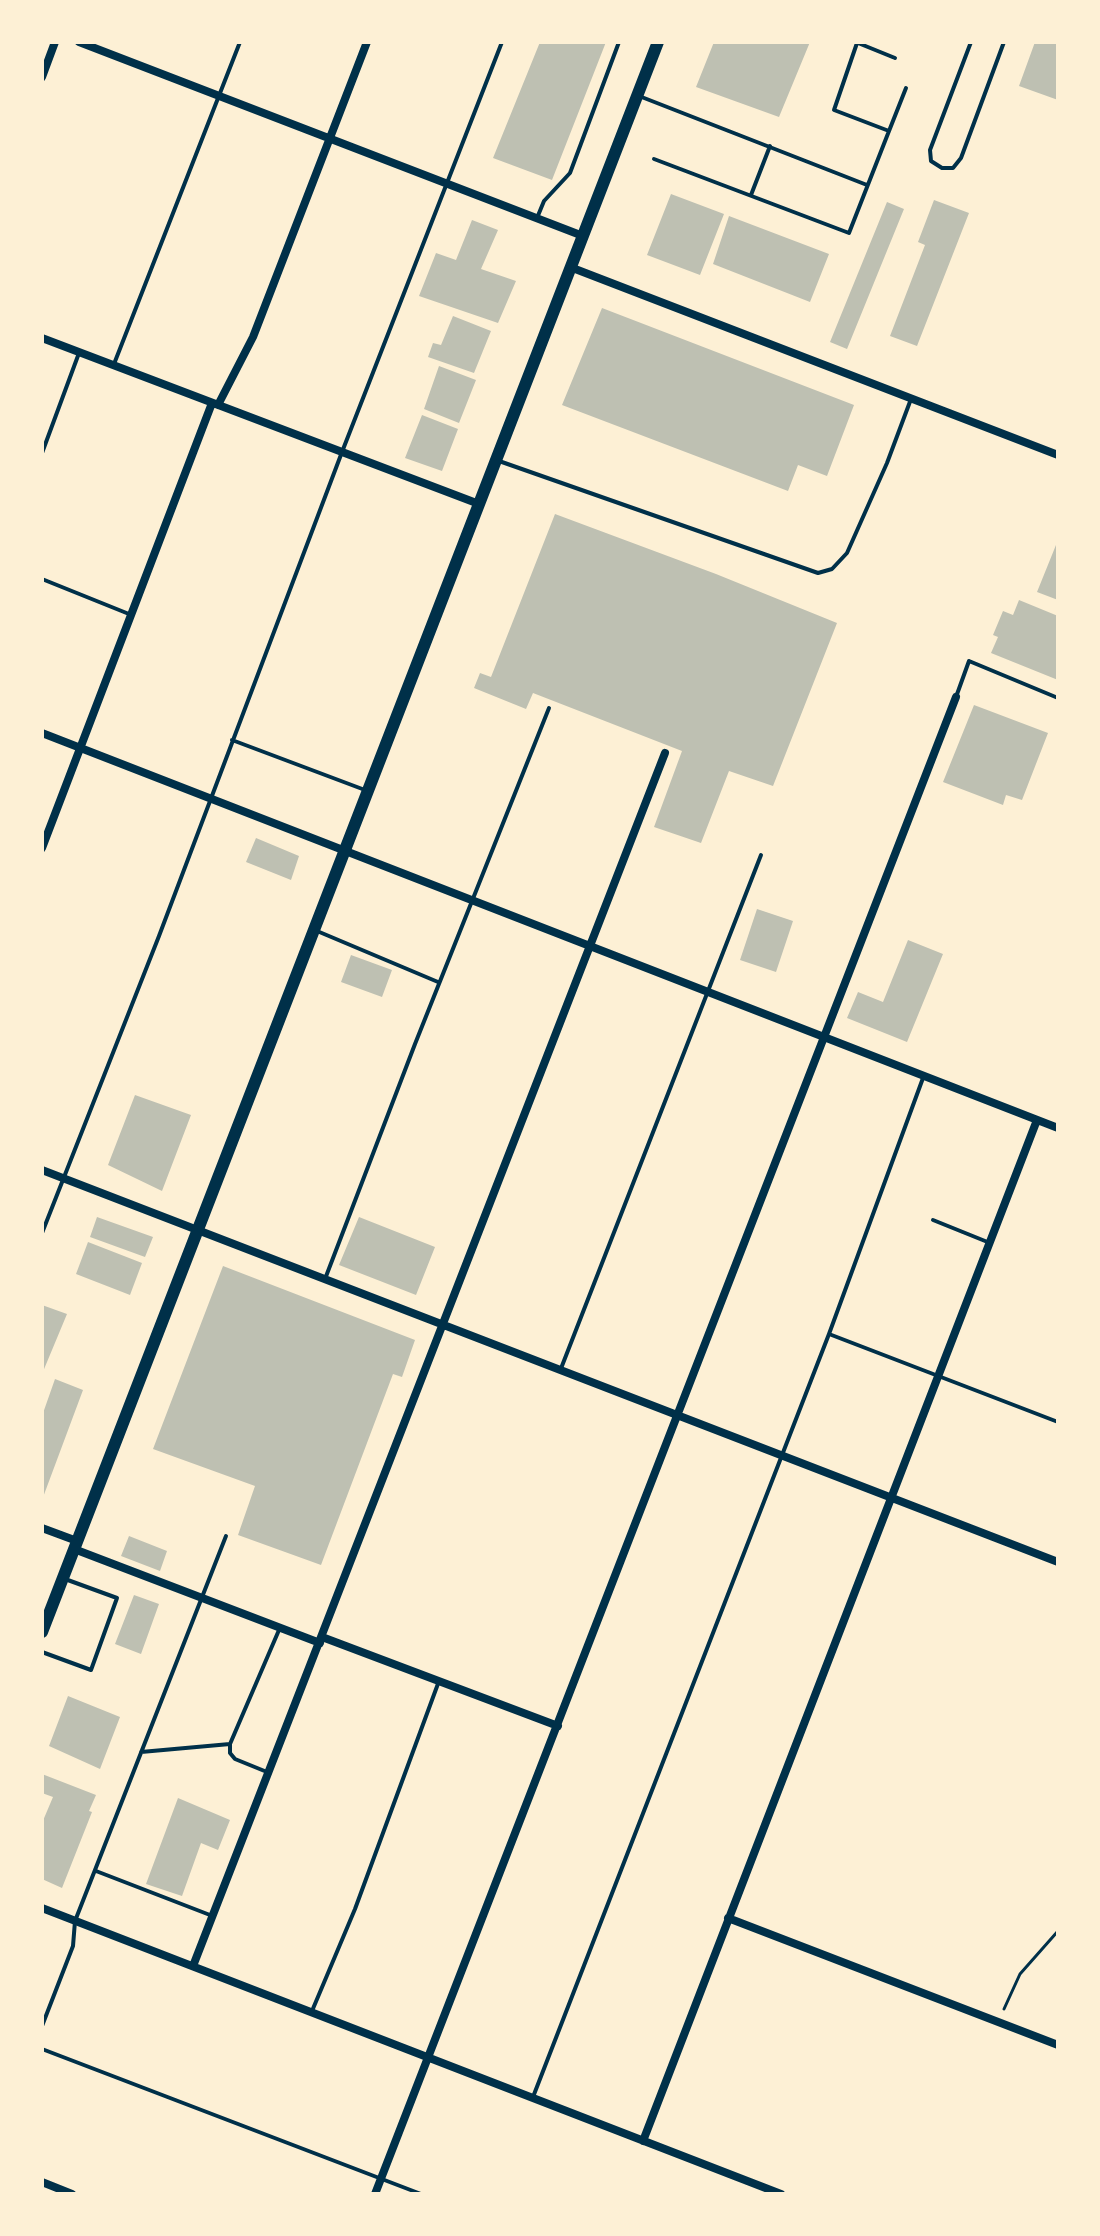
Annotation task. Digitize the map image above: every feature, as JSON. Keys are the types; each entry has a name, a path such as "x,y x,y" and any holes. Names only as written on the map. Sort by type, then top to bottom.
{"main road":[{"path":"42,1632 658,42"}],"street":[{"path":"42,77 55,42"},
{"path":"79,42 583,236"},
{"path":"42,848 130,614 215,404 253,337 367,42"},
{"path":"570,267 1058,455"},
{"path":"42,338 479,504"},
{"path":"375,2194 956,697"},
{"path":"42,733 1058,1128"},
{"path":"193,1966 665,753"},
{"path":"643,2141 1037,1120"},
{"path":"42,1170 1058,1562"},
{"path":"42,1528 202,1598 558,1726"},
{"path":"42,1908 781,2194"},
{"path":"728,1918 1058,2045"},
{"path":"42,2182 72,2194"}],"lane":[{"path":"113,366 240,42"},
{"path":"42,1233 502,42"},
{"path":"537,218 544,201 570,173 619,42"},
{"path":"889,131 834,110 856,42 895,58"},
{"path":"971,42 930,150 931,161 942,168 953,168 961,158 1004,42"},
{"path":"654,159 849,233 906,88"},
{"path":"637,96 867,185"},
{"path":"751,195 770,146"},
{"path":"42,453 79,353"},
{"path":"496,461 818,573 832,569 847,553 911,399"},
{"path":"42,579 130,614"},
{"path":"956,697 969,661 1058,698"},
{"path":"324,1281 549,708"},
{"path":"232,740 368,791"},
{"path":"560,1371 761,855"},
{"path":"315,930 439,982"},
{"path":"532,2099 829,1334 924,1076"},
{"path":"933,1220 990,1243"},
{"path":"829,1334 1058,1422"},
{"path":"42,2026 73,1946 75,1921 226,1536"},
{"path":"42,1652 91,1670 117,1598 63,1578"},
{"path":"270,1773 235,1759 230,1753 230,1744 279,1627"},
{"path":"311,2012 355,1909 439,1681"},
{"path":"141,1752 230,1744"},
{"path":"95,1870 213,1916"},
{"path":"42,2049 421,2194"}],"path":[{"path":"998,2022 1020,1974 1058,1931"}],"building":[{"path":"540,42 606,42 552,180 493,158"},
{"path":"714,42 810,42 779,117 696,87"},
{"path":"1035,42 1058,42 1058,100 1019,86"},
{"path":"671,194 724,214 700,275 647,255"},
{"path":"934,200 969,213 917,346 890,336 925,245 918,242"},
{"path":"887,202 904,209 847,349 830,342"},
{"path":"729,216 829,254 810,302 713,264"},
{"path":"472,220 498,230 481,269 516,281 498,323 419,296 436,253 456,260"},
{"path":"602,308 854,405 827,476 798,465 788,491 562,405"},
{"path":"453,316 491,331 474,373 428,357 433,343 441,345"},
{"path":"439,366 476,380 459,423 424,409"},
{"path":"422,415 458,429 442,471 405,458"},
{"path":"555,514 837,623 773,786 729,771 701,843 654,827 682,751 533,693 526,709 474,688 480,673 491,677"},
{"path":"1058,540 1058,600 1037,592"},
{"path":"1019,600 1058,616 1058,680 991,653 998,637 993,635 1003,611 1013,615"},
{"path":"974,705 1048,733 1022,800 1006,795 1003,805 943,782"},
{"path":"256,838 299,856 291,880 246,862"},
{"path":"757,909 793,921 776,972 740,960"},
{"path":"908,940 943,954 907,1042 847,1018 858,992 883,1002"},
{"path":"351,955 392,970 382,997 341,982"},
{"path":"135,1095 191,1115 162,1191 108,1165"},
{"path":"97,1217 153,1237 145,1257 90,1237"},
{"path":"359,1217 435,1247 416,1295 339,1265"},
{"path":"88,1242 142,1263 130,1295 76,1274"},
{"path":"223,1266 415,1340 402,1377 393,1374 321,1565 238,1535 255,1486 153,1449"},
{"path":"42,1305 67,1314 42,1374"},
{"path":"55,1379 83,1390 42,1500 42,1416"},
{"path":"129,1536 167,1551 160,1571 121,1556"},
{"path":"134,1595 159,1604 141,1654 115,1644"},
{"path":"68,1696 120,1717 100,1769 49,1746"},
{"path":"42,1774 96,1795 62,1888 42,1879 42,1823 53,1797 42,1793"},
{"path":"178,1798 230,1820 218,1850 201,1843 182,1896 146,1884"}]}
